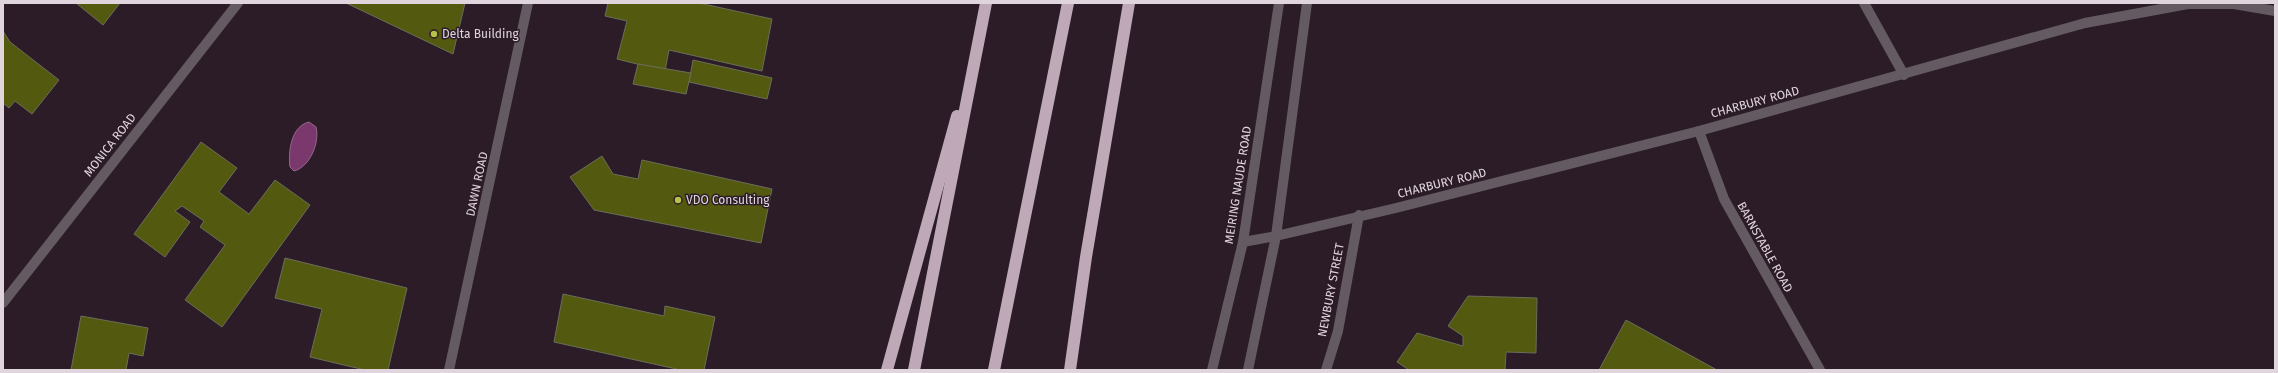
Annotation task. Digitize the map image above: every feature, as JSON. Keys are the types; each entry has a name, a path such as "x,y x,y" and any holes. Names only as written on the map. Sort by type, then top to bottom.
{"highway":[{"path":"914,370 986,3"},
{"path":"994,370 1068,3"},
{"path":"1070,370 1086,257 1129,3"},
{"path":"888,370 983,18"}],"street":[{"name":"MONICA ROAD","path":"3,303 238,3"},
{"name":"DAWN ROAD","path":"449,370 528,3"},
{"name":"MEIRING NAUDE ROAD","path":"1212,370 1243,242 1279,3"},
{"path":"1248,370 1276,236 1306,3"},
{"path":"1864,3 1904,75"},
{"name":"CHARBURY ROAD","path":"1243,242 1276,236 1359,215 1396,208 1699,131 1904,75 2085,23 2188,4 2234,4 2275,11"},
{"name":"BARNSTABLE ROAD","path":"1699,131 1724,199 1820,370"},
{"name":"NEWBURY STREET","path":"1326,370 1338,331 1359,215"}],"shaded area":[{"path":"309,122 316,127 317,133 315,146 305,165 294,171 290,167 290,147 292,140 298,129 303,124"}],"building":[{"path":"76,3 120,3 103,25"},
{"name":"Delta Building","path":"346,3 465,3 453,54"},
{"path":"608,3 699,3 772,19 762,71 669,50 665,71 617,59 627,21 605,16"},
{"path":"3,31 10,42 59,80 32,114 15,101 9,108 3,103"},
{"path":"693,60 772,78 767,99 689,82"},
{"path":"638,64 691,73 686,94 633,84"},
{"path":"201,142 237,168 219,192 249,214 275,180 310,205 222,327 185,300 225,245 200,227 204,221 182,206 175,211 190,222 165,257 134,234"},
{"name":"VDO Consulting","path":"602,156 613,174 638,179 642,160 772,189 761,243 594,210 570,177"},
{"path":"285,258 407,288 388,370 365,370 310,357 322,309 275,298"},
{"path":"563,294 664,316 665,306 715,317 704,370 681,370 554,342"},
{"path":"1468,296 1537,298 1536,353 1506,352 1505,370 1409,370 1397,362 1417,333 1463,346 1463,336 1448,326"},
{"path":"81,316 148,328 143,356 129,353 126,370 71,370"},
{"path":"1626,320 1717,370 1599,370"}],"place":[{"name":"Delta Building","path":"434,34"},
{"name":"VDO Consulting","path":"678,200"}]}
